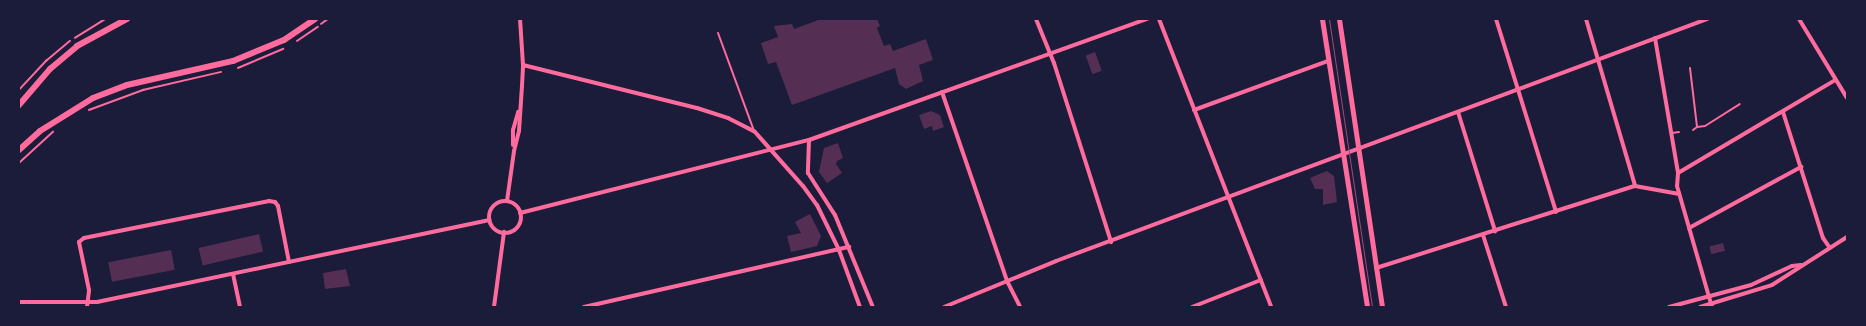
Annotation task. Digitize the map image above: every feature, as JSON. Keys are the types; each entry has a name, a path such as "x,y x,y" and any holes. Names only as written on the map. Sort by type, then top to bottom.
{"main road":[{"path":"19,105 50,69 77,46 127,19"},
{"path":"19,150 40,131 93,98 127,85 232,61 284,40 315,19"}],"street":[{"path":"507,201 514,150 519,131 519,106 523,65 520,19"},
{"path":"1036,19 1050,53 1111,242"},
{"path":"520,213 771,151 808,140 1147,19"},
{"path":"1159,19 1271,307"},
{"path":"1322,19 1367,307"},
{"path":"1339,19 1382,307"},
{"path":"1496,19 1556,212"},
{"path":"1586,19 1599,59 1635,186"},
{"path":"944,307 1228,197 1707,19"},
{"path":"1799,19 1847,98"},
{"path":"1655,38 1678,174 1679,194 1712,306"},
{"path":"1194,110 1328,61"},
{"path":"523,65 704,110 728,118 755,132 817,205 839,250 860,307"},
{"path":"1678,174 1835,80"},
{"path":"942,92 1008,281 1020,307"},
{"path":"1458,112 1495,231"},
{"path":"1783,112 1823,238 1830,248"},
{"path":"808,140 808,173 835,215 873,307"},
{"path":"1689,228 1801,167"},
{"path":"1376,268 1635,186 1679,194"},
{"path":"87,305 89,290 80,242 84,238 269,201 275,202 278,206 290,262"},
{"path":"507,201 516,205 520,213 521,219 515,229 504,232 495,229 490,220 491,208 496,204 507,201"},
{"path":"19,302 87,305 490,220"},
{"path":"494,307 504,232"},
{"path":"1483,235 1506,307"},
{"path":"1669,307 1751,286 1792,266 1801,265 1847,237"},
{"path":"584,307 849,247"},
{"path":"1700,307 1712,306 1772,285 1796,272 1801,265"},
{"path":"233,274 240,307"},
{"path":"1192,307 1261,280"}],"lane":[{"path":"718,33 755,132"},
{"path":"1690,68 1697,127"},
{"path":"1693,130 1697,127 1705,126 1740,104"},
{"path":"1670,133 1679,132"}],"path":[{"path":"293,43 328,19"},
{"path":"235,68 267,58 286,47"},
{"path":"87,111 144,90 222,72"},
{"path":"19,163 57,129"}],"building":[{"path":"821,19 877,19 880,26 877,28 884,46 890,44 893,51 926,39 933,60 919,65 923,81 906,89 899,84 895,68 792,105 776,62 768,64 761,43 778,37 774,26 792,24 794,29"},
{"path":"1095,52 1102,71 1092,74 1086,55"},
{"path":"931,111 940,115 944,127 933,131 932,126 924,129 919,115"},
{"path":"838,143 843,158 837,161 836,164 842,173 827,183 819,172 824,148"},
{"path":"1327,171 1334,176 1337,202 1323,205 1323,189 1315,189 1310,178"},
{"path":"810,214 821,236 817,246 791,252 787,236 801,233 795,222"},
{"path":"259,234 263,252 203,265 199,248"},
{"path":"1723,243 1725,251 1711,254 1709,246"},
{"path":"171,250 175,270 112,282 108,262"},
{"path":"346,269 350,286 325,289 323,273"}],"tram line":[{"path":"1329,19 1372,307"}]}
